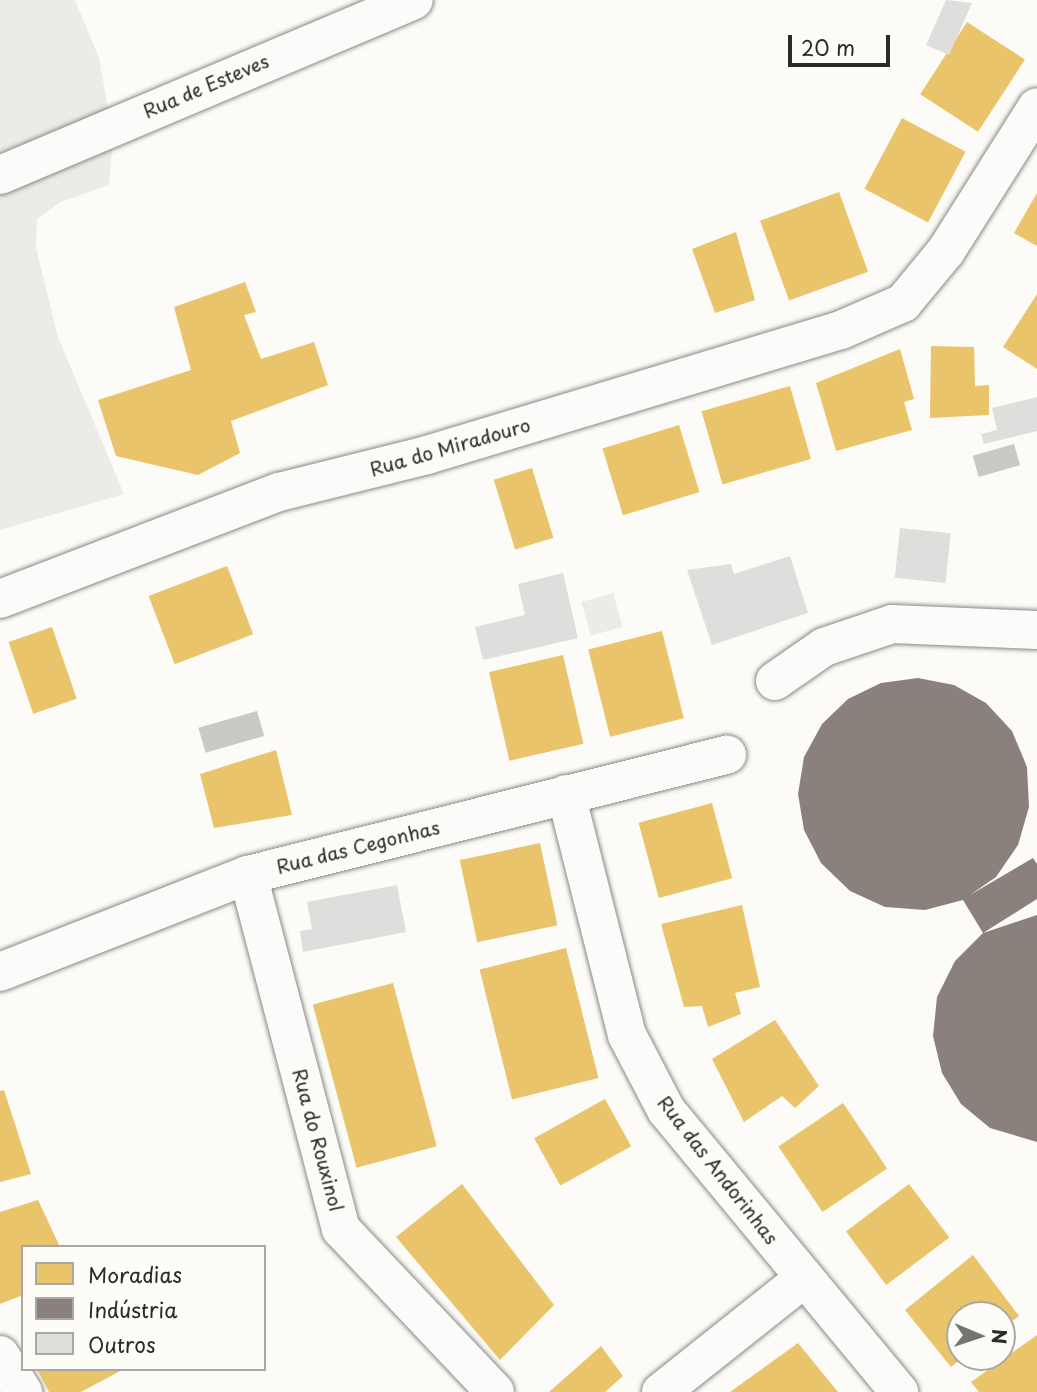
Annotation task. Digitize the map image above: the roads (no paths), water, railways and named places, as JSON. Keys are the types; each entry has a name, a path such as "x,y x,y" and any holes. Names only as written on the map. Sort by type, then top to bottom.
{"street":[{"name":"Rua de Esteves","path":"0,175 365,8 414,0"},
{"name":"Rua do Miradouro","path":"0,598 279,492 426,455 841,330 902,303 946,251 1037,107"},
{"path":"775,681 824,647 892,624 1037,630"},
{"name":"Rua das Cegonhas","path":"0,972 248,875 727,755"},
{"name":"Rua das Andorinhas","path":"566,794 627,1035 666,1110 899,1392"},
{"name":"Rua do Rouxinol","path":"248,875 341,1229 495,1392"},
{"path":"661,1392 803,1279"},
{"path":"0,1356 23,1392"}]}
